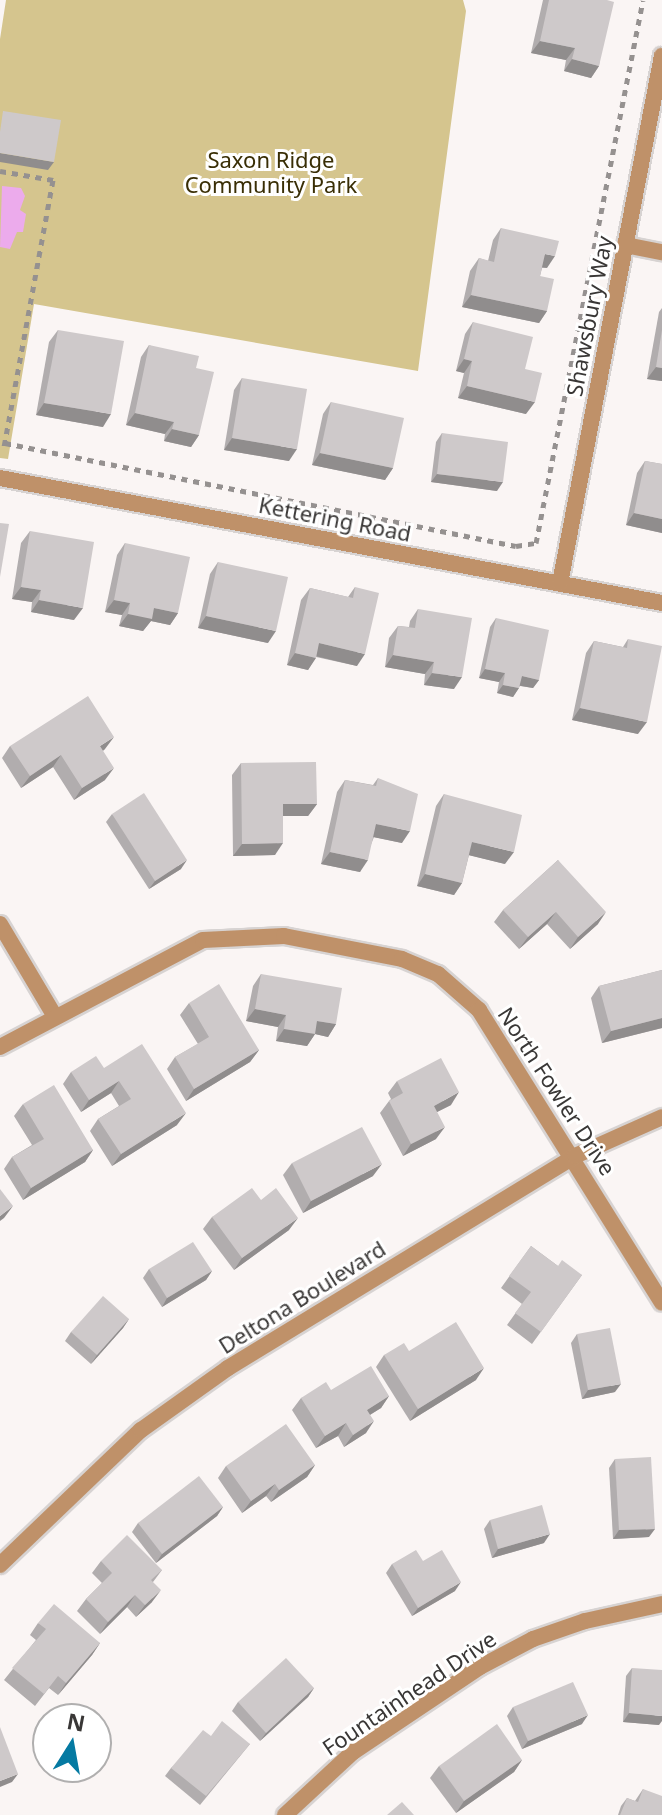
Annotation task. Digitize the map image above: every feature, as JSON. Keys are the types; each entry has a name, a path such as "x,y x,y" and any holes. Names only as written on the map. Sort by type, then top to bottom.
{"street":[{"name":"Shawsbury Way","path":"560,583 662,56"},
{"path":"625,245 662,252"},
{"name":"Kettering Road","path":"0,478 662,603"},
{"path":"0,924 54,1015"},
{"name":"North Fowler Drive","path":"0,1047 54,1015 203,940 284,936 402,959 438,974 479,1010 575,1156 662,1303"},
{"name":"Deltona Boulevard","path":"0,1565 141,1430 216,1376 575,1156 662,1117"},
{"name":"Fountainhead Drive","path":"285,1815 353,1752 480,1667 572,1625 662,1604"}],"path":[{"path":"0,171 53,180 4,445 516,546 536,543 643,0"}],"green space":[{"name":"Saxon Ridge Community Park","path":"6,0 463,0 466,11 418,371 34,304 8,459 0,458 0,39"}],"shaded area":[{"path":"2,186 21,188 25,196 20,210 26,214 23,232 17,232 10,249 0,247"}],"building":[{"path":"549,0 614,2 599,66 572,59 575,48 540,41"},
{"path":"3,111 61,120 54,162 0,153"},
{"path":"501,228 559,241 555,256 545,254 540,276 554,279 547,311 471,295 479,258 494,262"},
{"path":"473,322 533,337 525,369 542,373 535,402 467,386 472,361 464,359"},
{"path":"58,330 124,341 111,414 44,403"},
{"path":"662,330 662,368 656,367"},
{"path":"149,345 199,356 196,368 214,372 199,435 172,429 174,422 135,413"},
{"path":"242,378 307,389 297,449 232,438"},
{"path":"331,402 404,418 393,468 320,453"},
{"path":"442,433 508,442 503,482 437,474"},
{"path":"645,461 662,464 662,519 634,513"},
{"path":"0,523 9,524 0,577"},
{"path":"30,531 94,542 83,608 39,600 41,590 21,587"},
{"path":"125,543 190,557 178,613 154,608 152,619 128,614 130,603 114,600"},
{"path":"218,562 288,577 276,631 206,616"},
{"path":"355,587 379,593 365,654 319,643 316,658 295,653 310,588 353,598"},
{"path":"418,609 472,618 462,677 432,673 434,662 393,655 398,626 415,628"},
{"path":"496,618 549,630 539,680 522,676 519,688 503,685 505,673 485,669"},
{"path":"628,639 662,646 647,722 580,708 594,641 627,648"},
{"path":"88,696 114,737 100,746 114,768 82,788 61,755 30,776 10,746"},
{"path":"316,762 317,804 283,804 283,843 242,844 241,763"},
{"path":"378,778 418,794 410,831 376,824 368,860 330,852 345,780 376,786"},
{"path":"144,793 187,860 155,881 112,814"},
{"path":"444,794 522,815 514,852 472,842 462,883 425,874"},
{"path":"558,860 606,912 578,937 556,912 528,937 503,910"},
{"path":"662,970 662,1018 611,1031 599,986"},
{"path":"261,974 342,988 336,1024 317,1021 315,1034 284,1029 286,1015 255,1009"},
{"path":"219,984 259,1050 194,1089 175,1057 209,1037 189,1003"},
{"path":"142,1044 186,1113 121,1154 98,1119 131,1099 119,1081 89,1100 71,1072 96,1056 104,1068"},
{"path":"441,1058 459,1092 434,1106 445,1127 411,1144 389,1101 403,1093 397,1081"},
{"path":"54,1085 93,1150 31,1188 12,1157 44,1139 23,1104"},
{"path":"362,1127 382,1164 311,1201 292,1163"},
{"path":"252,1188 261,1200 276,1188 298,1218 242,1258 212,1217"},
{"path":"0,1189 13,1206 0,1216"},
{"path":"193,1242 212,1271 167,1298 149,1269"},
{"path":"531,1246 558,1266 562,1260 582,1275 541,1332 515,1313 531,1292 509,1276"},
{"path":"103,1296 129,1319 97,1355 71,1332"},
{"path":"456,1322 484,1368 418,1409 384,1355 404,1343 409,1351"},
{"path":"610,1328 621,1384 588,1390 577,1334"},
{"path":"371,1366 389,1396 367,1410 374,1421 353,1435 346,1423 325,1436 301,1398 326,1382 331,1390"},
{"path":"286,1424 315,1465 279,1490 275,1484 251,1501 226,1466"},
{"path":"651,1457 655,1529 619,1530 615,1459"},
{"path":"199,1476 223,1507 162,1554 138,1523"},
{"path":"542,1505 550,1534 498,1549 490,1520"},
{"path":"127,1535 162,1570 151,1580 161,1590 145,1605 135,1595 108,1622 86,1599 112,1573 101,1561"},
{"path":"416,1550 423,1561 442,1550 461,1582 418,1608 392,1564"},
{"path":"54,1604 100,1643 66,1683 58,1676 44,1694 12,1668 46,1629 38,1623"},
{"path":"286,1658 314,1688 266,1733 238,1702"},
{"path":"632,1668 662,1670 662,1716 629,1713"},
{"path":"573,1682 588,1715 528,1741 513,1707"},
{"path":"222,1721 250,1744 206,1796 171,1768 203,1730 211,1736"},
{"path":"497,1724 522,1760 464,1801 439,1766"},
{"path":"0,1727 18,1774 0,1781"},
{"path":"643,1789 662,1796 662,1815 620,1815 627,1798 638,1802"},
{"path":"402,1802 414,1815 387,1815"}]}
